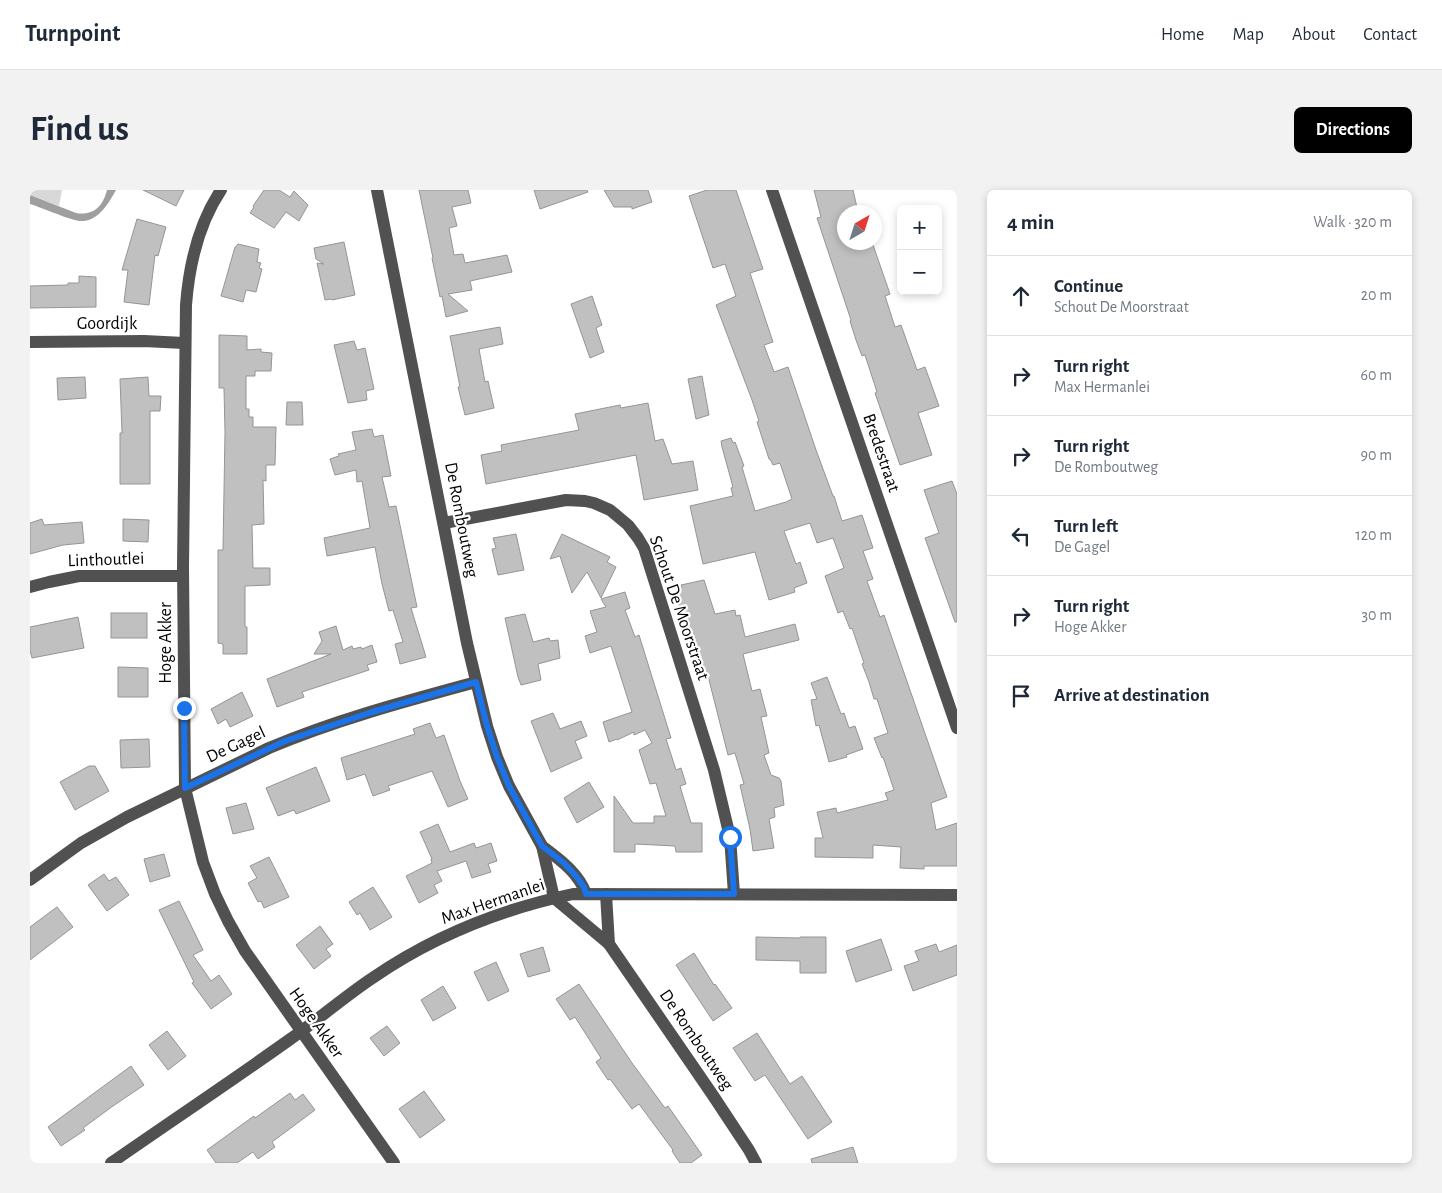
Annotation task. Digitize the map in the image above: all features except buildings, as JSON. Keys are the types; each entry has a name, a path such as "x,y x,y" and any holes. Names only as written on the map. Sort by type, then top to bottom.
{"street":[{"name":"Hoge Akker","path":"222,190 204,223 194,253 187,288 184,343 183,576 185,788 202,862 228,922 244,952 394,1163"},
{"name":"De Romboutweg","path":"377,190 476,682 497,757 509,786 542,846 554,898 609,944 757,1161"},
{"name":"Bredestraat","path":"772,190 957,728"},
{"name":"Goordijk","path":"30,342 144,341 184,343"},
{"name":"Schout De Moorstraat","path":"444,523 566,500 576,500 594,503 610,510 622,519 638,538 644,548 656,584 714,770 730,837 734,894"},
{"name":"Linthoutlei","path":"30,587 78,576 183,576"},
{"name":"De Gagel","path":"30,880 81,843 127,817 285,741 372,712 476,682"},
{"name":"De Romboutweg","path":"542,846 564,863 576,876 584,887 586,894"},
{"name":"Max Hermanlei","path":"111,1163 301,1032 374,977 414,952 493,916 573,894 957,895"},
{"path":"606,894 609,944"}],"shaded area":[{"path":"30,190 62,190 59,206 30,195"},
{"path":"107,190 116,190 99,214 89,220 78,221 30,204 30,195 76,213 88,213 97,209 103,201"}],"route":[{"path":"184,708 185,788 285,741 372,712 476,682 487,726 509,786 542,846 564,863 576,876 584,887 586,894 734,894 730,837"}]}
